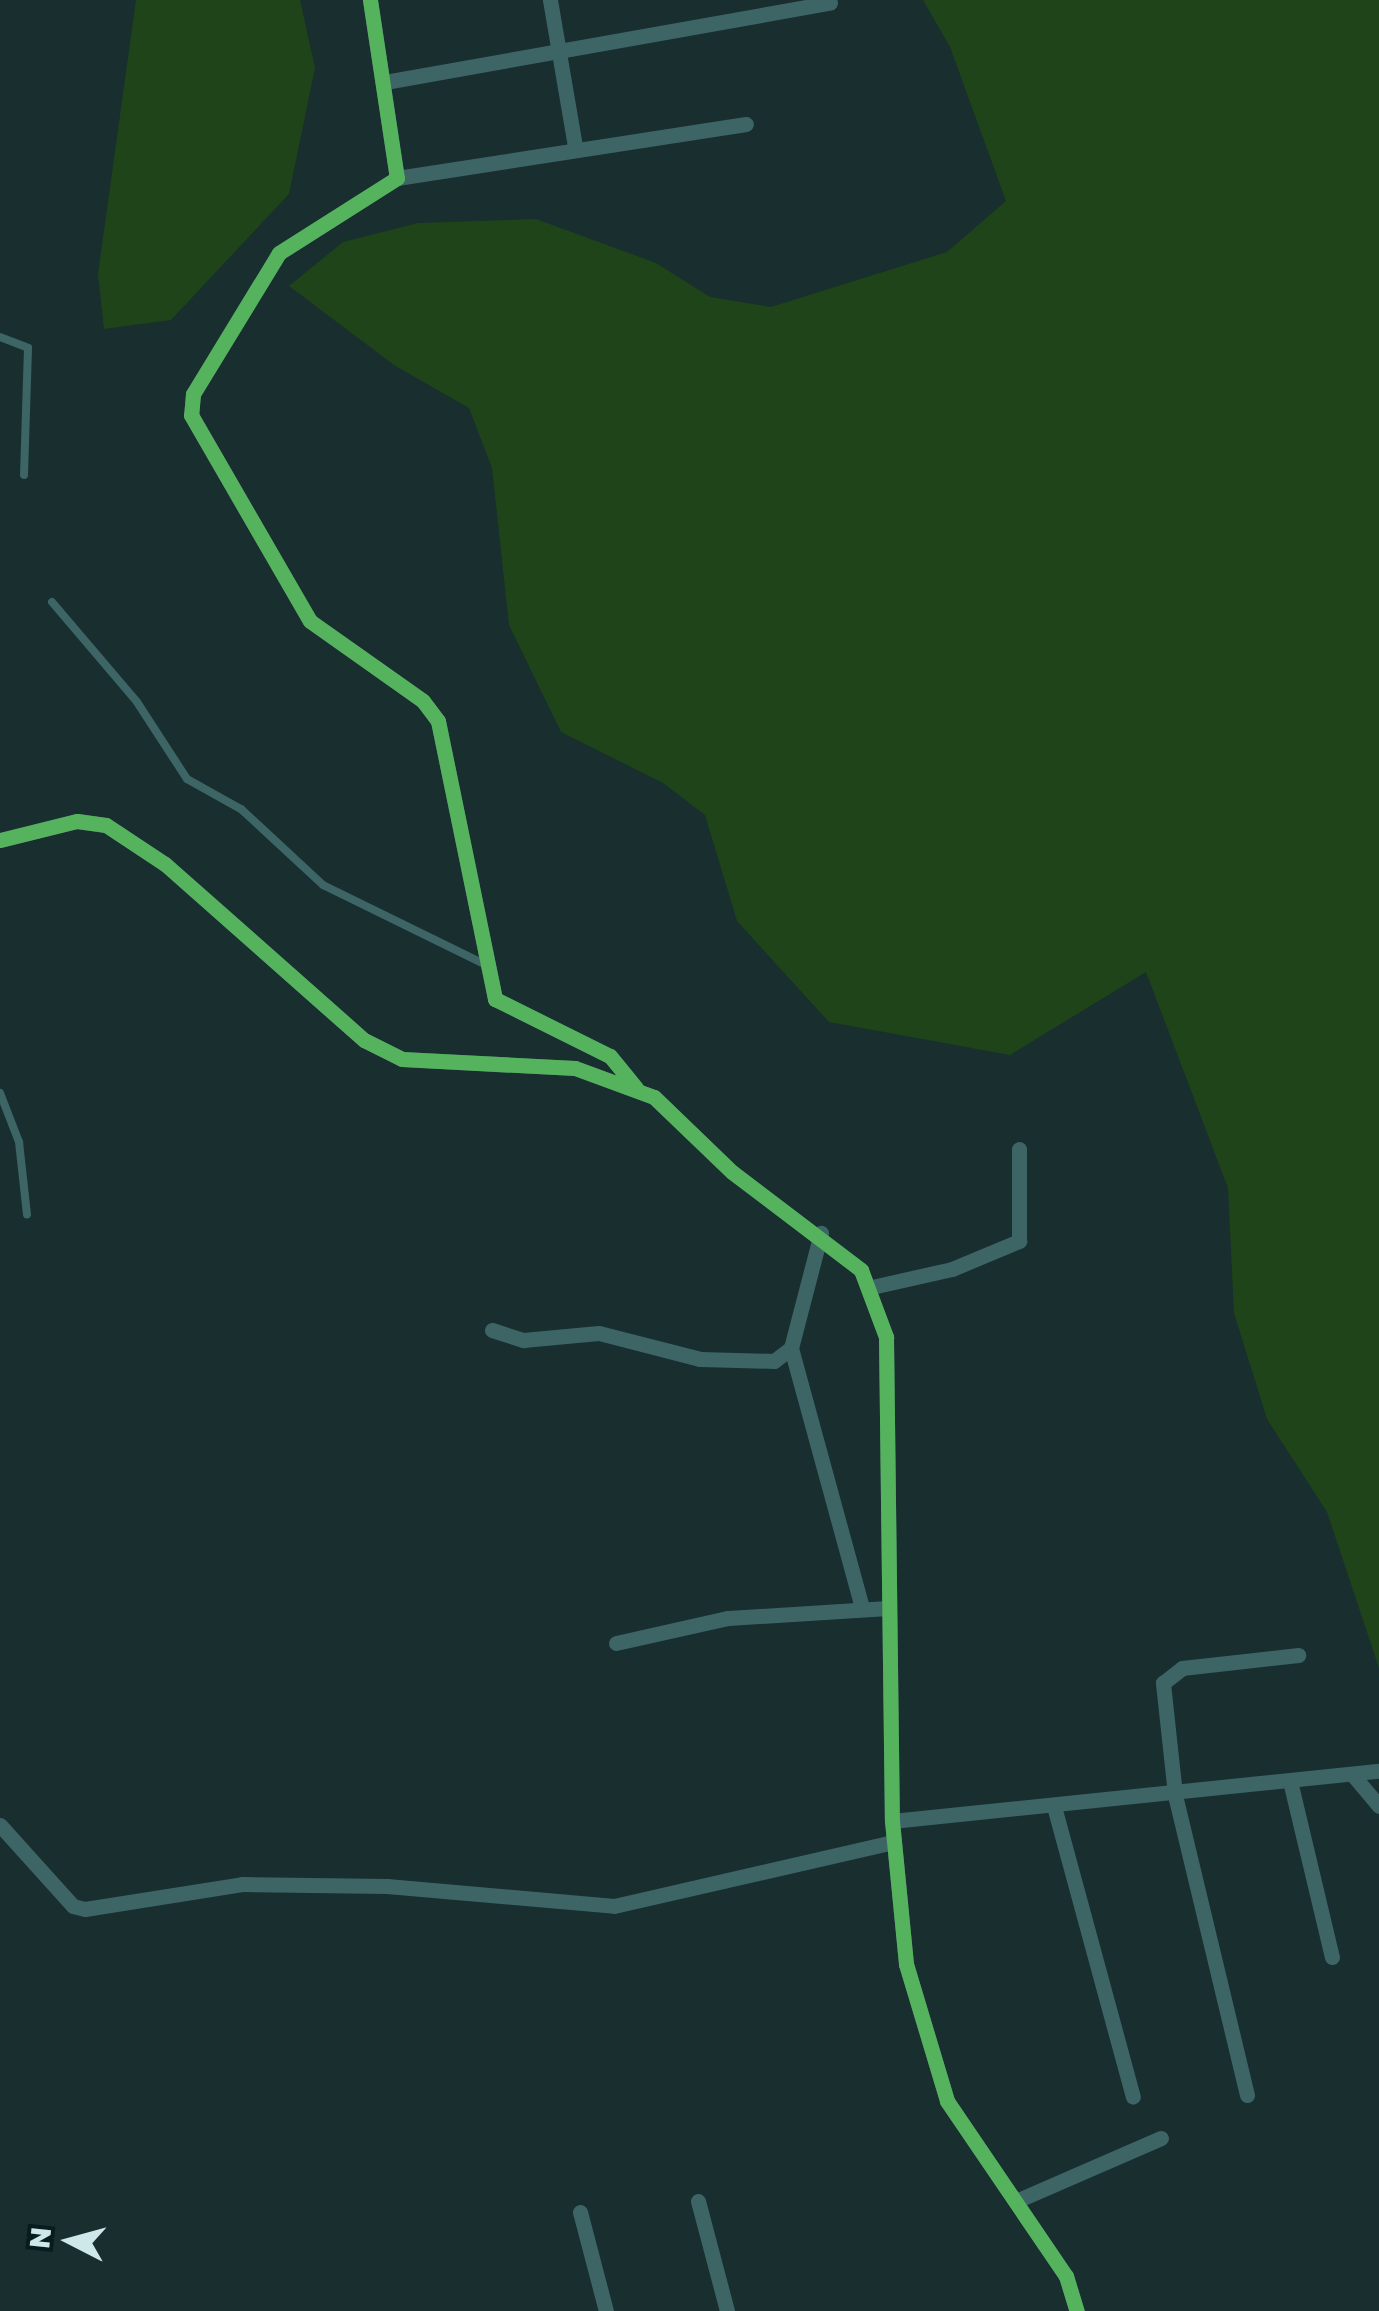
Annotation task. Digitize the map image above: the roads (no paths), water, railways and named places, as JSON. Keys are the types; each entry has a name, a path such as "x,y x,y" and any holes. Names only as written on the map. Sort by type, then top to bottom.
{"street":[{"path":"370,0 397,178"},
{"path":"550,0 575,147"},
{"path":"384,82 830,4"},
{"path":"746,124 575,147 397,178 279,253 192,394 191,415 310,621 423,701 438,721 486,965 500,1004 610,1056 636,1088 674,1112 756,1190 820,1233 872,1286 886,1337 889,1399 892,1821 916,2012 948,2101 1066,2276 1077,2311"},
{"path":"0,840 77,820 106,825 180,877 364,1040 402,1059 517,1060 636,1088"},
{"path":"872,1286 952,1269 1019,1240 1018,1150"},
{"path":"820,1233 791,1348 862,1608"},
{"path":"492,1330 523,1340 600,1333 700,1359 774,1361 791,1348"},
{"path":"616,1642 728,1618 888,1608"},
{"path":"1247,2094 1175,1794 1168,1674 1298,1655"},
{"path":"892,1821 1055,1810 1379,1771"},
{"path":"1352,1774 1379,1806"},
{"path":"1290,1781 1332,1957"},
{"path":"1055,1810 1133,2097"},
{"path":"0,1825 72,1906 85,1909 242,1884 387,1886 614,1906 894,1842"},
{"path":"1016,2202 1161,2138"},
{"path":"698,2201 726,2311"},
{"path":"580,2212 606,2311"}],"lane":[{"path":"0,338 28,348 24,475"},
{"path":"52,602 137,702 187,780 241,809 323,886 486,965"},
{"path":"0,1092 19,1142 27,1214"}]}
